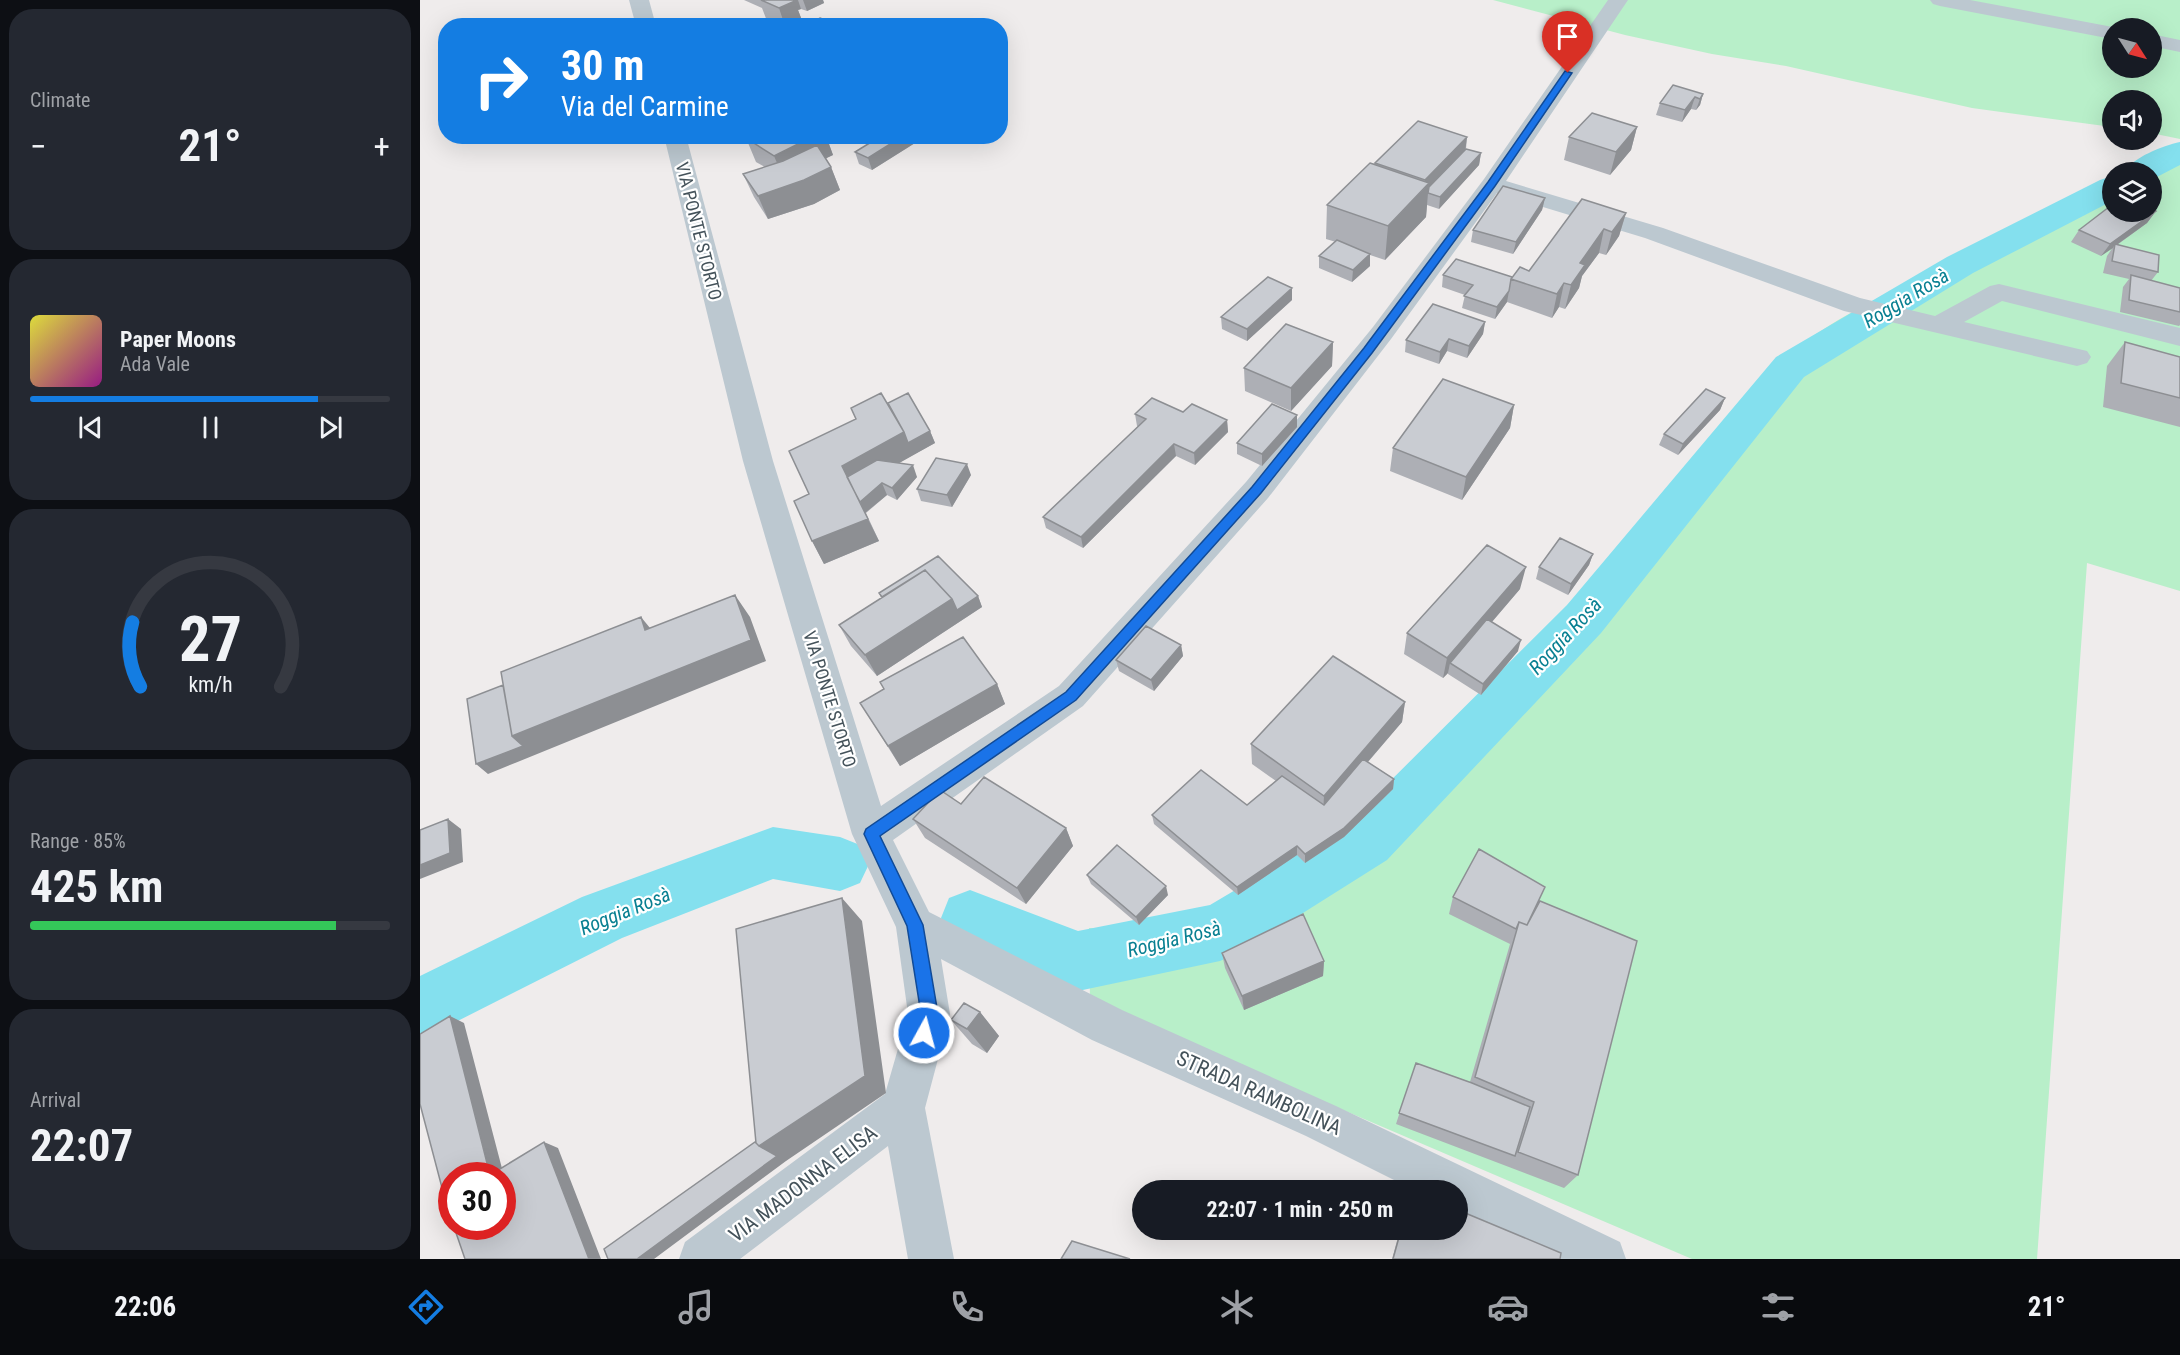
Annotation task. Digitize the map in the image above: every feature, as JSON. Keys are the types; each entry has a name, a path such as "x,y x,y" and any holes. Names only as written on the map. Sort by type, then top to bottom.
{"street":[{"path":"639,0 644,18"},
{"path":"871,834 1071,696 1257,490 1382,333 1491,184 1618,0"},
{"path":"1940,0 2102,31"},
{"path":"2162,42 2180,46"},
{"name":"VIA PONTE STORTO","path":"677,144 758,462 871,834 915,925 929,1014 903,1108 931,1259"},
{"path":"1491,184 1550,200 1653,234 1853,305 2077,357"},
{"path":"1938,325 1999,292 2180,337"},
{"name":"STRADA RAMBOLINA","path":"915,925 1107,1025 1321,1120 1603,1259"},
{"name":"VIA MADONNA ELISA","path":"702,1259 903,1108"}],"green space":[{"path":"1493,0 2180,0 2180,139 2162,135 2162,90 2102,90 2102,126 1972,108 1786,66 1712,54 1625,35"},
{"path":"2180,147 2180,591 2087,563 2037,1259 1692,1259 1090,1002 1089,928 1144,929 1212,914 1271,888 1343,841 1396,791 1538,647 1773,367 1793,350 1814,335 1880,297 2102,186 2102,222 2162,222 2162,162 2149,162"}],"building":[{"path":"761,0 793,0 795,1 779,8"},
{"path":"1673,85 1703,94 1700,99 1695,97 1685,110 1660,103"},
{"path":"1592,113 1637,127 1616,152 1569,137"},
{"path":"1418,121 1467,137 1425,180 1375,163"},
{"path":"755,144 798,144 774,156"},
{"path":"868,144 890,144 868,158 855,152"},
{"path":"817,145 831,167 804,180 758,196 743,174 783,161"},
{"path":"1466,149 1481,153 1440,197 1428,193 1429,187"},
{"path":"1370,163 1429,183 1388,226 1327,205"},
{"path":"1503,186 1545,198 1516,242 1473,230"},
{"path":"1582,199 1626,213 1612,232 1604,229 1580,263 1585,265 1571,285 1564,283 1557,294 1511,279 1520,267 1529,271"},
{"path":"2102,212 2102,222 2141,222 2110,244 2079,230"},
{"path":"1337,240 1370,254 1353,270 1319,256"},
{"path":"2115,244 2159,255 2158,272 2112,261"},
{"path":"1456,259 1512,277 1509,291 1497,307 1464,296 1473,285 1443,275"},
{"path":"2131,275 2180,288 2180,312 2129,300"},
{"path":"1268,277 1292,288 1247,329 1221,317"},
{"path":"1433,304 1485,322 1469,346 1449,339 1440,352 1406,340"},
{"path":"1286,324 1333,342 1291,388 1244,368"},
{"path":"2125,342 2180,357 2180,398 2121,383"},
{"path":"1443,379 1514,405 1466,477 1393,448"},
{"path":"1706,389 1725,398 1683,444 1664,434"},
{"path":"881,393 904,432 842,466 868,519 812,541 794,501 809,494 789,451 856,419 851,408"},
{"path":"908,393 930,431 908,443 888,403"},
{"path":"1152,398 1183,412 1192,404 1227,420 1194,453 1174,444 1081,537 1043,517 1146,419 1135,414"},
{"path":"1272,404 1297,415 1262,454 1237,443"},
{"path":"936,458 967,464 947,495 917,489"},
{"path":"877,460 913,465 892,488 882,483 860,502 847,477"},
{"path":"1560,538 1593,554 1571,584 1539,567"},
{"path":"1487,545 1526,567 1447,658 1407,633"},
{"path":"938,556 978,596 957,610 952,599 925,570 882,597 879,593"},
{"path":"925,570 952,599 865,655 839,625"},
{"path":"735,595 751,640 512,736 501,672 641,617 645,630"},
{"path":"1487,619 1521,640 1483,684 1450,663"},
{"path":"1146,626 1181,645 1151,680 1116,660"},
{"path":"963,637 997,684 888,746 860,703 884,689 880,682"},
{"path":"1333,656 1405,702 1324,796 1251,744"},
{"path":"503,685 512,736 523,746 476,764 467,699"},
{"path":"1363,759 1394,779 1344,828 1305,854 1297,846 1237,887 1152,815 1201,770 1247,805 1282,776 1324,805"},
{"path":"984,777 1066,828 1017,888 913,819 940,790 961,804"},
{"path":"448,819 450,853 420,865 420,830"},
{"path":"1117,845 1166,886 1136,917 1087,875"},
{"path":"1479,849 1545,887 1527,925 1519,922 1516,929 1453,897"},
{"path":"842,898 865,1076 759,1146 756,1143 736,929"},
{"path":"1540,901 1637,941 1578,1175 1518,1152 1534,1102 1475,1077 1519,922 1527,925"},
{"path":"1303,914 1324,961 1242,996 1222,953"},
{"path":"964,1003 980,1012 967,1029 951,1020"},
{"path":"450,1016 487,1162 438,1162 438,1173 420,1104 420,1034"},
{"path":"1416,1063 1530,1107 1515,1156 1399,1113"},
{"path":"544,1142 589,1259 465,1259 458,1240 516,1240 516,1162 511,1162"},
{"path":"755,1142 777,1156 637,1259 608,1259 604,1249"},
{"path":"1468,1214 1561,1253 1560,1259 1393,1259 1398,1240 1468,1240"},
{"path":"1072,1241 1130,1259 1061,1259"}],"waterway":[{"name":"Roggia Rosà","path":"2160,162 2180,152"},
{"name":"Roggia Rosà","path":"970,918 1078,961 1220,932 1367,842 1584,619 1790,367 1960,265 2102,192"},
{"name":"Roggia Rosà","path":"420,1009 603,917 773,853 840,864"}],"route":[{"path":"924,1033 929,1014 915,925 871,834 1071,696 1257,490 1382,333 1491,184 1568,73"}]}
